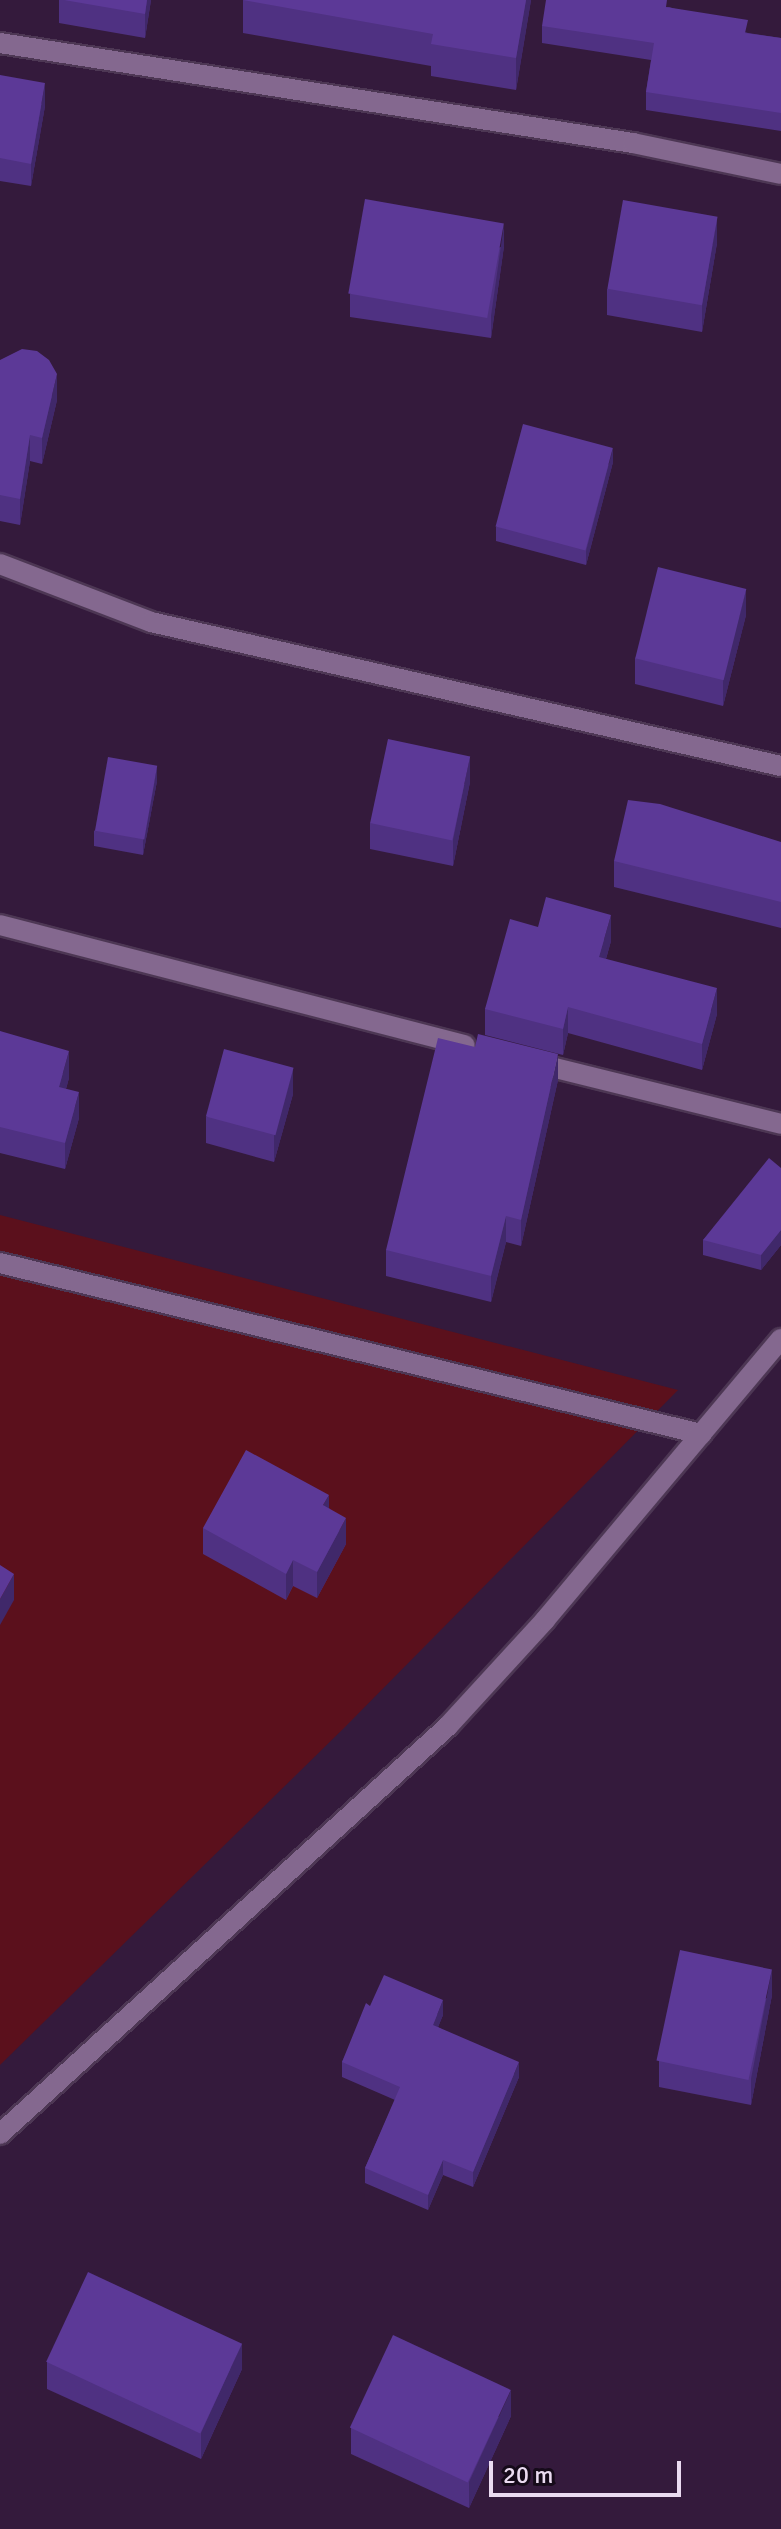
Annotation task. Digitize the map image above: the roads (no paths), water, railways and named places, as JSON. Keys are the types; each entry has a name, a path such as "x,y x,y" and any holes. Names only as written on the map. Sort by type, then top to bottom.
{"street":[{"path":"0,43 617,141 781,174"},
{"path":"0,564 151,622 781,766"},
{"path":"0,925 781,1124"},
{"path":"0,1263 701,1434"},
{"path":"0,2134 448,1726 545,1620 781,1339"}]}
